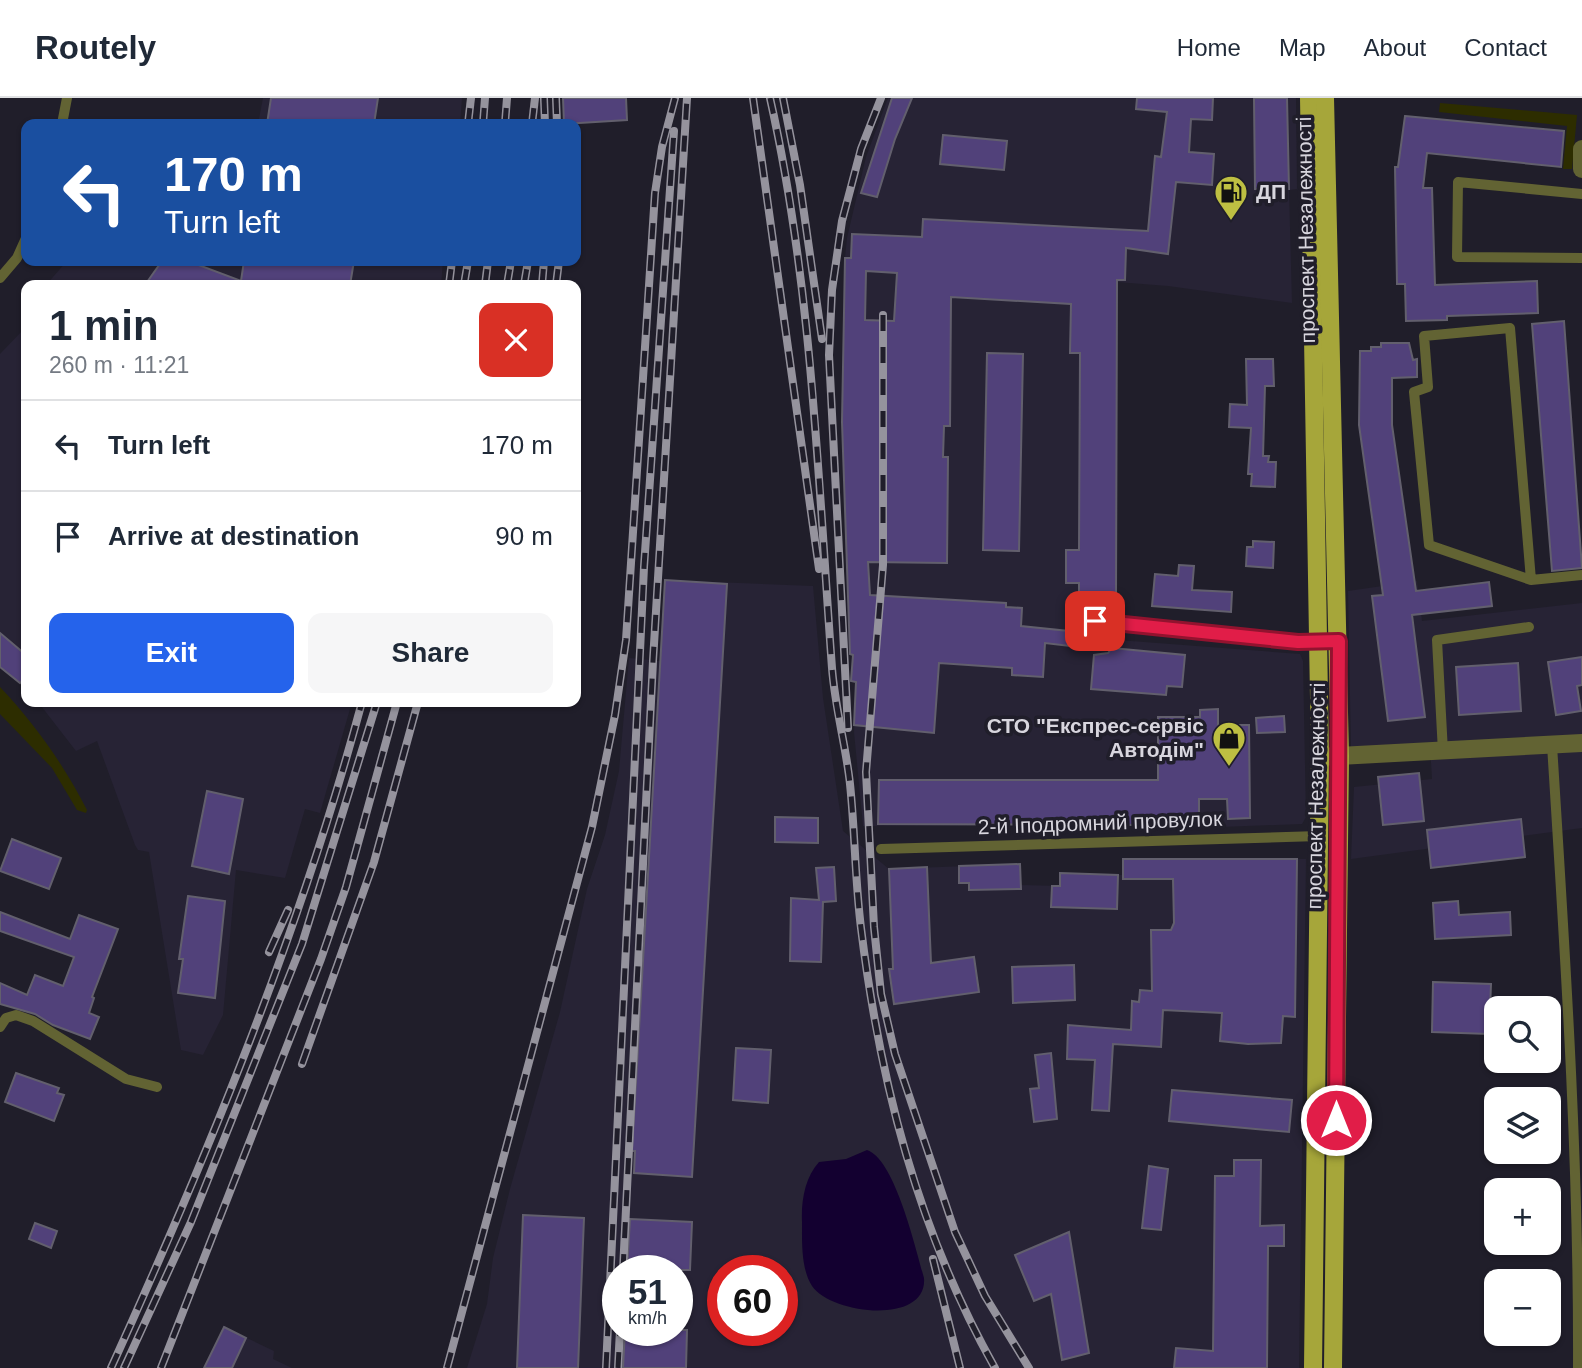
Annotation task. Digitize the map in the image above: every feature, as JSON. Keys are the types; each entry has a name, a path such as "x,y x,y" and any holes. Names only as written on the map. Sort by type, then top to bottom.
{"main road":[{"name":"проспект Незалежності","path":"1309,98 1320,757 1313,1368"},
{"name":"проспект Незалежності","path":"1325,98 1340,757 1334,1368"}],"street":[{"path":"1582,149 1582,169"},
{"path":"1320,757 1582,743"}],"lane":[{"path":"63,119 67,98"},
{"path":"1582,194 1458,182 1457,257 1582,258"},
{"path":"0,278 21,249"},
{"path":"1531,580 1510,328 1424,336 1428,387 1414,391 1429,545 1531,580 1582,575"},
{"path":"1073,619 1318,642 1339,641"},
{"path":"1086,644 1095,621"},
{"path":"1443,752 1437,640 1529,627"},
{"path":"1552,745 1560,852 1578,1249 1578,1368"},
{"name":"2-й Іподромний провулок","path":"881,849 1319,836"},
{"path":"0,1027 6,1018 16,1015 33,1021 126,1079 157,1087"}],"shaded area":[{"path":"263,98 462,98 460,119 259,119"},
{"path":"888,98 1296,98 1297,189 1289,190 1292,303 1168,286 1117,282 1079,600 1069,631 1076,641 1096,647 1118,640 1300,654 1303,661 1306,817 1302,824 1195,828 1139,825 863,826 854,732 856,682 851,681 853,655 850,654 842,422 845,258 847,238 866,157"},
{"path":"1440,103 1577,115 1572,169 1563,169 1567,126 1439,112"},
{"path":"63,266 443,266 441,280 50,280"},
{"path":"21,332 21,682 0,664 0,354"},
{"path":"665,580 813,586 823,698 843,831 889,869 1020,864 1021,885 1060,886 1061,873 1122,875 1123,859 1306,859 1299,1368 467,1368 487,1304 493,1258 560,1012 587,889 605,835 619,771 629,658 660,661"},
{"path":"1417,581 1422,621 1582,603 1582,828 1351,859 1354,787 1432,779 1430,746 1351,748 1348,591"},
{"path":"0,687 59,761 87,810 86,813 77,810 52,768 0,714"},
{"path":"42,707 351,707 320,813 305,809 285,878 236,870 223,1015 203,1055 181,1050 149,852 138,850 135,845 97,741 76,751"},
{"path":"867,1150 877,1157 887,1170 895,1187 924,1278 921,1293 911,1303 896,1309 857,1309 838,1304 812,1286 804,1264 802,1206 810,1175 819,1162 846,1159"},
{"path":"224,1327 274,1351 273,1359 292,1368 204,1368"}],"building":[{"path":"271,98 378,98 375,119 268,119"},
{"path":"563,98 626,98 627,120 581,123 581,119 564,119"},
{"path":"892,98 912,98 895,139 877,197 861,193"},
{"path":"1137,98 1213,98 1212,120 1191,119 1189,152 1214,154 1212,185 1176,182 1168,254 1126,248 1125,280 1117,280 1116,600 1079,600 1079,583 1066,583 1066,550 1079,550 1080,353 1070,353 1071,304 951,297 950,426 944,426 943,457 948,457 947,563 868,562 870,595 1006,603 1006,607 1022,608 1021,626 1069,631 1079,647 1045,643 1043,677 1012,675 1012,668 939,663 934,733 854,725 856,682 851,681 853,655 850,654 842,422 845,258 851,258 852,234 922,237 923,219 1148,231 1155,156 1161,157 1167,112 1136,109","holes":["866,271 897,273 894,321 865,320"]},
{"path":"1254,98 1287,98 1289,189 1255,189"},
{"path":"1405,116 1564,131 1561,167 1427,153 1423,188 1432,188 1435,285 1537,281 1538,313 1447,316 1447,320 1406,321 1405,284 1397,284 1395,167 1398,167"},
{"path":"943,135 1007,141 1004,170 940,164"},
{"path":"158,266 201,266 238,280 149,280"},
{"path":"243,266 353,266 351,280 241,280"},
{"path":"1564,321 1582,568 1552,571 1532,324"},
{"path":"1381,343 1409,343 1413,360 1417,359 1417,377 1392,378 1392,425 1416,591 1489,582 1492,606 1412,615 1425,717 1388,721 1372,596 1383,595 1359,425 1360,351 1371,351 1371,347 1381,347"},
{"path":"987,353 1023,354 1019,551 983,550"},
{"path":"1246,359 1273,359 1274,386 1265,386 1263,456 1269,456 1268,462 1276,462 1275,487 1251,486 1252,474 1248,474 1251,428 1229,427 1230,404 1247,405"},
{"path":"1253,541 1274,542 1273,568 1246,566 1247,547 1253,547"},
{"path":"1179,565 1194,566 1192,590 1232,592 1231,612 1152,606 1155,574 1178,576"},
{"path":"665,580 727,584 692,1177 634,1173 635,1151 632,1151"},
{"path":"0,633 21,651 21,682 0,667"},
{"path":"1112,648 1185,655 1182,687 1167,686 1166,695 1091,689 1094,655 1108,653"},
{"path":"1582,657 1582,685 1577,686 1581,711 1556,715 1548,662"},
{"path":"1518,663 1521,711 1459,715 1456,667"},
{"path":"1218,709 1218,725 1249,725 1250,818 1228,819 1227,799 1199,799 1199,820 1139,820 1139,825 878,824 879,780 1158,780 1158,717 1200,717 1200,710"},
{"path":"1284,716 1285,732 1257,733 1256,718"},
{"path":"1419,773 1424,821 1383,825 1378,777"},
{"path":"207,791 243,799 229,874 192,866"},
{"path":"775,817 818,818 818,843 775,842"},
{"path":"1521,819 1525,857 1431,868 1427,830"},
{"path":"12,839 61,858 49,889 0,871"},
{"path":"1123,859 1297,859 1295,1017 1283,1016 1281,1043 1248,1044 1220,1041 1222,1013 1163,1010 1161,1047 1113,1044 1109,1111 1092,1110 1095,1060 1067,1059 1068,1025 1131,1030 1132,1001 1139,1002 1140,990 1152,991 1151,930 1171,930 1174,923 1173,879 1123,879"},
{"path":"1020,864 1021,889 969,890 969,883 959,883 959,866"},
{"path":"834,867 836,901 823,902 821,962 790,961 791,898 819,900 816,868"},
{"path":"927,867 931,963 974,957 979,992 894,1004 889,969 893,969 889,869"},
{"path":"1060,873 1118,875 1117,909 1051,907 1052,886 1060,886"},
{"path":"188,896 225,901 215,998 178,993 183,959 179,959"},
{"path":"1458,901 1459,915 1510,912 1511,935 1435,939 1433,903"},
{"path":"0,912 70,939 79,915 118,929 92,997 94,998 89,1013 99,1017 90,1039 53,1025 35,1014 0,1004 0,983 27,995 35,975 63,986 74,957 0,931"},
{"path":"1074,965 1075,1000 1013,1003 1012,967"},
{"path":"1433,982 1491,984 1491,996 1484,996 1484,1034 1432,1032"},
{"path":"736,1048 771,1050 768,1103 733,1100"},
{"path":"1051,1053 1057,1119 1034,1122 1030,1089 1039,1088 1035,1055"},
{"path":"16,1073 59,1088 57,1093 64,1095 54,1121 5,1102"},
{"path":"1172,1090 1292,1100 1289,1132 1169,1121"},
{"path":"1234,1160 1261,1160 1260,1226 1284,1225 1284,1246 1268,1246 1267,1368 1174,1368 1176,1348 1213,1351 1215,1176 1234,1176"},
{"path":"1149,1166 1168,1169 1161,1230 1142,1228"},
{"path":"523,1215 584,1218 578,1368 517,1368"},
{"path":"630,1219 692,1222 691,1255 628,1255"},
{"path":"35,1223 57,1231 51,1248 29,1239"},
{"path":"1069,1232 1089,1353 1062,1360 1051,1294 1034,1301 1015,1255"},
{"path":"224,1327 246,1338 232,1368 204,1368"},
{"path":"624,1346 687,1346 686,1368 623,1368"}],"railway":[{"path":"469,119 471,98"},
{"path":"483,119 485,98"},
{"path":"505,119 507,98"},
{"path":"533,119 535,98"},
{"path":"544,98 545,119"},
{"path":"556,98 557,119"},
{"path":"447,1368 592,827 615,715 626,640 655,193 662,147 675,98"},
{"path":"624,1255 653,661 687,98"},
{"path":"753,98 819,569"},
{"path":"770,98 784,168 804,310 812,382 833,683 848,770 861,928 879,1043 906,1155 924,1209 944,1263 995,1368"},
{"path":"783,98 800,185 822,339"},
{"path":"848,728 829,355 832,290 842,221 861,149 881,98"},
{"path":"606,1368 644,567 674,131"},
{"path":"450,280 451,266"},
{"path":"465,280 467,266"},
{"path":"486,280 487,266"},
{"path":"508,280 510,266"},
{"path":"525,280 527,266"},
{"path":"542,280 544,266"},
{"path":"557,280 558,266"},
{"path":"883,315 883,565 866,772 874,927 881,994 895,1054 955,1232 985,1296 1029,1368"},
{"path":"111,1368 183,1205 250,1040 310,873 361,707"},
{"path":"124,1368 191,1222 302,944 375,707"},
{"path":"161,1368 321,959 346,887 396,707"},
{"path":"302,1064 374,862 417,707"},
{"path":"269,952 288,910"},
{"path":"933,1259 960,1368"},
{"path":"618,1368 619,1346"}],"place":[{"name":"ДП","path":"1231,222"},
{"name":"СТО \"Експрес-сервіс Автодім\"","path":"1229,768"}],"route":[{"path":"1095,621 1298,642 1339,641 1336,1120"}]}
